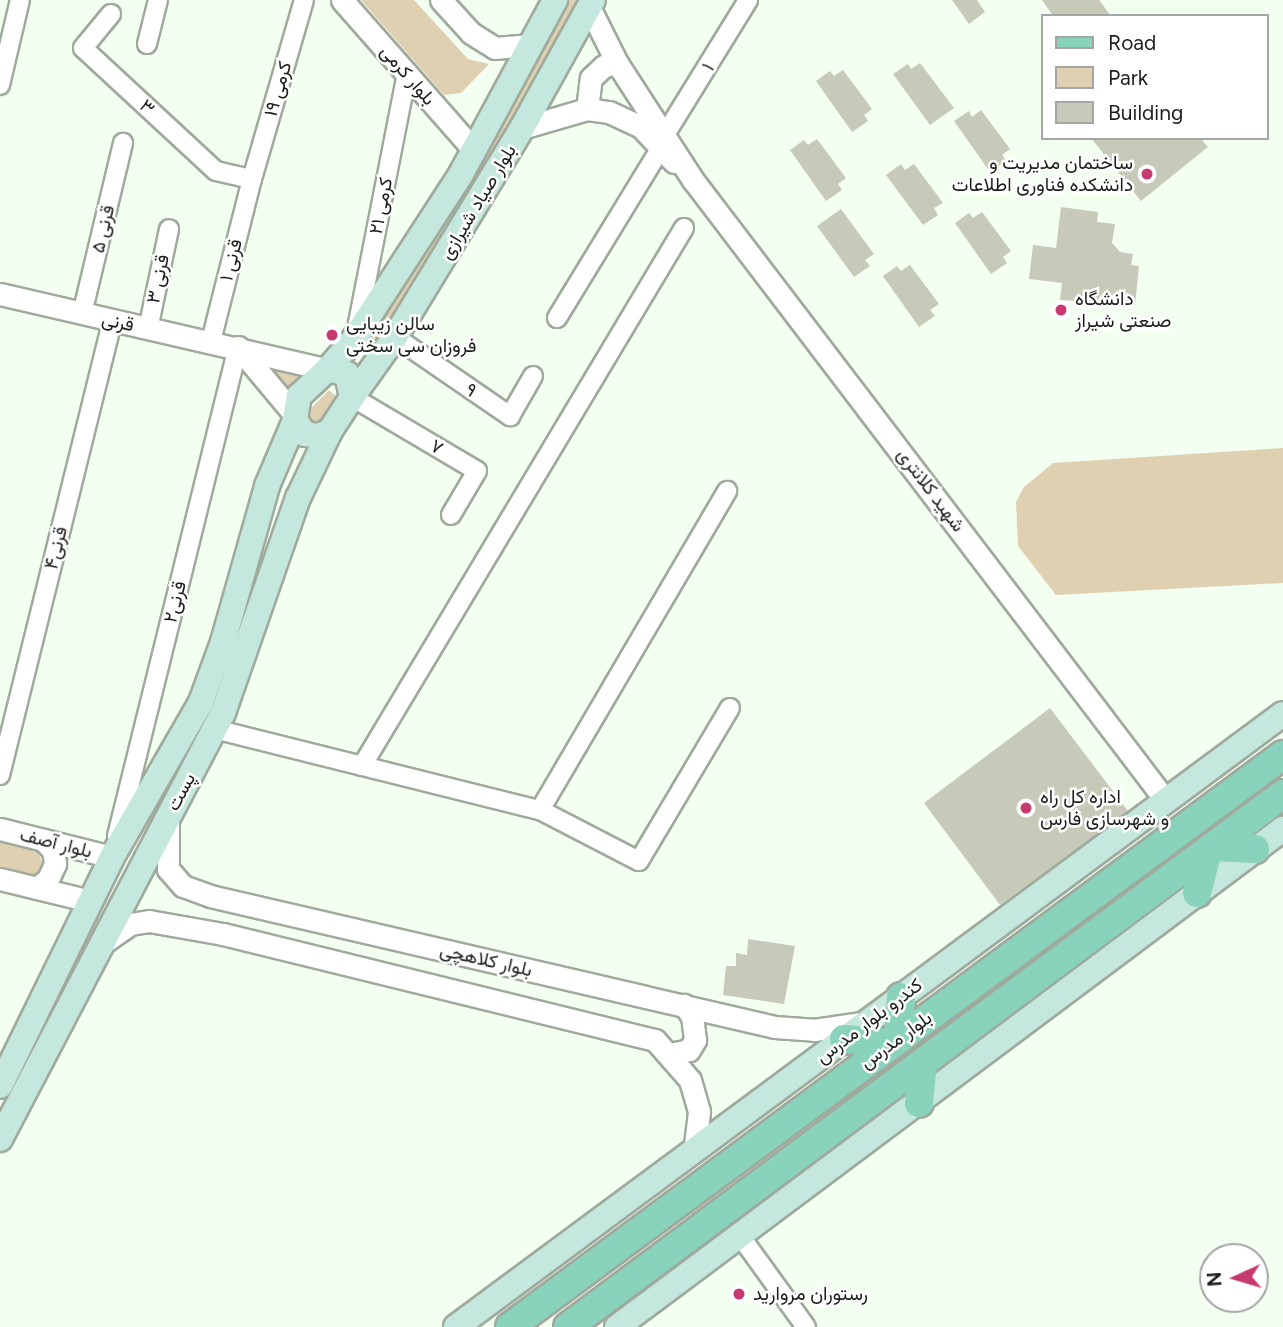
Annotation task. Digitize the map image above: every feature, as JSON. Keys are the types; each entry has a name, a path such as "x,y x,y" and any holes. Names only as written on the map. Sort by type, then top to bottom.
{"main road":[{"name":"بلوار صیاد شیرازی","path":"326,369 355,339 474,150 555,0"},
{"name":"بلوار صیاد شیرازی","path":"352,397 388,347 522,128 591,3"},
{"path":"355,339 364,357 388,347"},
{"path":"326,369 347,374 352,397 330,431 318,436 305,434 295,417 299,396 326,369"},
{"name":"پست","path":"0,1086 111,857 201,702 223,642 267,486 295,417"},
{"name":"پست","path":"0,1139 61,1027 214,729 298,498 330,431"},
{"path":"267,486 285,474 294,475 299,483 298,498"},
{"name":"کندرو بلوار مدرس","path":"456,1327 1283,714"},
{"name":"بلوار مدرس","path":"510,1327 1283,755"},
{"name":"بلوار مدرس","path":"568,1327 1283,794"},
{"path":"617,1327 741,1237 1283,829"},
{"path":"1197,893 1210,849 1255,849"},
{"path":"844,1040 895,1041 901,997"},
{"path":"36,1013 61,1027"},
{"path":"913,1107 923,1062"},
{"path":"868,1103 913,1107"},
{"path":"643,1228 665,1255"}],"street":[{"path":"147,44 158,0"},
{"name":"کرمی ۱۹","path":"252,179 304,0"},
{"name":"بلوار کرمی","path":"342,0 474,150"},
{"path":"441,0 471,33 495,48 531,45"},
{"name":"۱","path":"557,318 748,0"},
{"path":"0,85 19,1"},
{"path":"591,3 617,63 663,141"},
{"name":"۳","path":"111,14 83,48 216,171 252,179"},
{"path":"587,109 591,78 604,66 617,63"},
{"name":"کرمی ۲۱","path":"355,339 407,74"},
{"path":"522,128 587,109 609,112 663,141"},
{"name":"شهید کلانتری","path":"663,141 1166,801"},
{"name":"قرنی ۵","path":"82,314 123,143"},
{"name":"قرنی ۱","path":"211,341 252,179"},
{"path":"362,766 684,228"},
{"name":"قرنی ۳","path":"148,328 169,229"},
{"name":"قرنی","path":"0,294 112,322 211,341 326,369"},
{"name":"قرنی۴","path":"0,775 112,322"},
{"path":"238,347 295,417"},
{"name":"قرنی۲","path":"111,857 238,347"},
{"name":"۹","path":"388,347 510,416 533,376"},
{"name":"۷","path":"352,397 477,471 451,515"},
{"path":"540,810 727,491"},
{"path":"214,729 540,810 639,861 730,708"},
{"name":"بلوار کلاهچی","path":"169,814 165,844 168,869 183,887 220,898 775,1027 814,1030 868,1022"},
{"name":"بلوار آصف","path":"0,829 111,857"},
{"path":"37,888 48,879 55,864 53,850 43,840"},
{"path":"0,879 90,901"},
{"path":"210,931 203,909 220,898"},
{"name":"بلوار کلاهچی","path":"103,943 130,925 149,920 210,931 629,1031 655,1040 690,1080 699,1112 694,1151"},
{"path":"669,1054 689,1050 695,1040 692,1016 684,1005"},
{"path":"741,1237 806,1327"}],"green space":[{"path":"361,0 414,0 468,59 489,64 461,93 444,95"},
{"path":"564,0 577,0 433,262 374,356 367,352 370,338 464,184"},
{"path":"252,354 306,375 289,395"},
{"path":"329,390 337,397 337,412 309,431 307,412"},
{"path":"1283,448 1283,583 1056,595 1018,546 1016,502 1024,487 1053,463"},
{"path":"0,838 35,847 43,863 37,878 0,873"}],"building":[{"path":"952,0 977,0 985,12 969,24"},
{"path":"1042,0 1099,0 1110,14 1052,14"},
{"path":"920,63 954,108 930,125 893,74 908,64 911,69"},
{"path":"843,70 872,109 864,115 868,121 852,132 816,81 830,71 834,76"},
{"path":"981,110 1010,149 1002,155 1006,161 990,172 954,121 969,111 972,117"},
{"path":"817,139 846,178 838,184 842,190 826,201 790,150 804,140 808,145"},
{"name":"ساختمان مدیریت و دانشکده فناوری اطلاعات","path":"1093,140 1202,140 1208,147 1141,201"},
{"path":"901,164 905,170 914,164 943,203 934,208 938,215 923,225 886,175"},
{"path":"1061,207 1098,212 1097,222 1115,224 1112,243 1120,252 1133,254 1131,265 1139,266 1135,305 1060,300 1062,283 1029,279 1033,245 1056,248"},
{"path":"841,209 874,254 865,260 870,266 854,277 817,226"},
{"path":"982,212 1011,251 1003,257 1007,263 991,274 955,223 969,213 973,218"},
{"path":"910,265 939,304 930,310 935,316 919,327 883,276 897,266 901,271"},
{"name":"اداره کل راه و شهرسازی فارس","path":"1050,708 1128,811 1000,905 924,803"},
{"path":"748,939 795,946 784,1004 723,995 726,966 736,966 736,953 747,955"}],"place":[{"name":"ساختمان مدیریت و دانشکده فناوری اطلاعات","path":"1147,174"},
{"name":"دانشگاه صنعتی شیراز","path":"1061,310"},
{"name":"سالن زیبایی فروزان سی سختی","path":"332,335"},
{"name":"اداره کل راه و شهرسازی فارس","path":"1026,808"},
{"name":"رستوران مروارید","path":"739,1294"}]}
